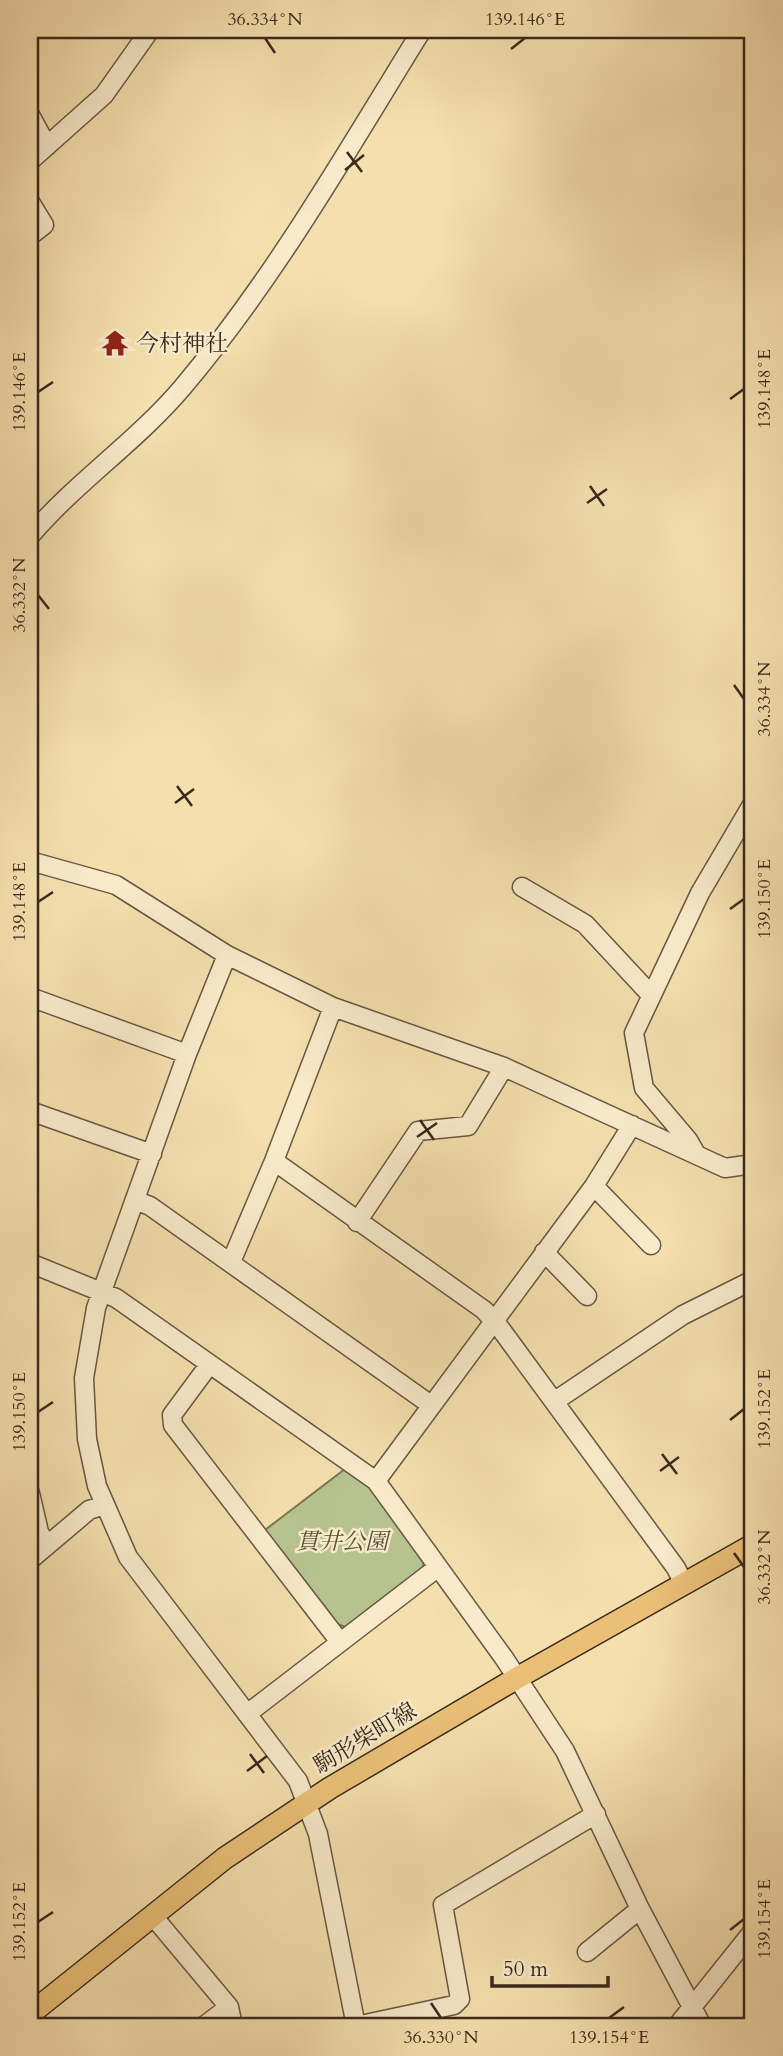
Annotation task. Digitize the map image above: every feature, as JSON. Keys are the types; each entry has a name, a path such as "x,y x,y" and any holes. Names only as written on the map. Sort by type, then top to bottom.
{"main road":[{"name":"駒形柴町線","path":"30,2014 225,1858 307,1804 517,1678 753,1545"}],"street":[{"path":"30,161 104,95 150,30"},
{"path":"30,536 61,500 180,391 228,332 322,192 422,30"},
{"path":"30,115 47,146"},
{"path":"30,202 44,225 30,236"},
{"path":"696,1155 688,1140 644,1087 634,1033 700,893 753,803"},
{"path":"30,861 116,885 227,955 333,1007 504,1067 725,1168 753,1164"},
{"path":"522,887 585,924 651,995"},
{"path":"227,955 187,1054 101,1291 86,1358 85,1399 89,1451 104,1504 128,1556 298,1781 327,1872 356,2026 454,2005 460,1999 443,1905 596,1814"},
{"path":"30,997 187,1054"},
{"path":"231,1262 274,1161 333,1007"},
{"path":"357,1222 418,1131 468,1126 504,1067"},
{"path":"30,1111 152,1154"},
{"path":"376,1481 594,1186 632,1125"},
{"path":"274,1161 494,1320 555,1401 684,1584"},
{"path":"594,1186 651,1245"},
{"path":"135,1200 150,1206 231,1262 431,1405"},
{"path":"544,1252 587,1296"},
{"path":"30,1263 116,1298 376,1481 517,1678 565,1751 640,1909 702,2026"},
{"path":"555,1401 683,1315 753,1280"},
{"path":"209,1365 172,1415 173,1425 340,1642"},
{"path":"30,1493 39,1532 47,1546"},
{"path":"30,1560 89,1510 104,1504"},
{"path":"247,1714 437,1568"},
{"path":"587,1952 640,1909"},
{"path":"152,1915 229,2007 233,2026"},
{"path":"677,2026 753,1931"},
{"path":"204,2026 229,2007"}],"green space":[{"name":"貫井公園","path":"345,1469 372,1488 425,1560 422,1568 345,1627 338,1624 265,1530"}],"place":[{"name":"今村神社","path":"115,343"}]}
